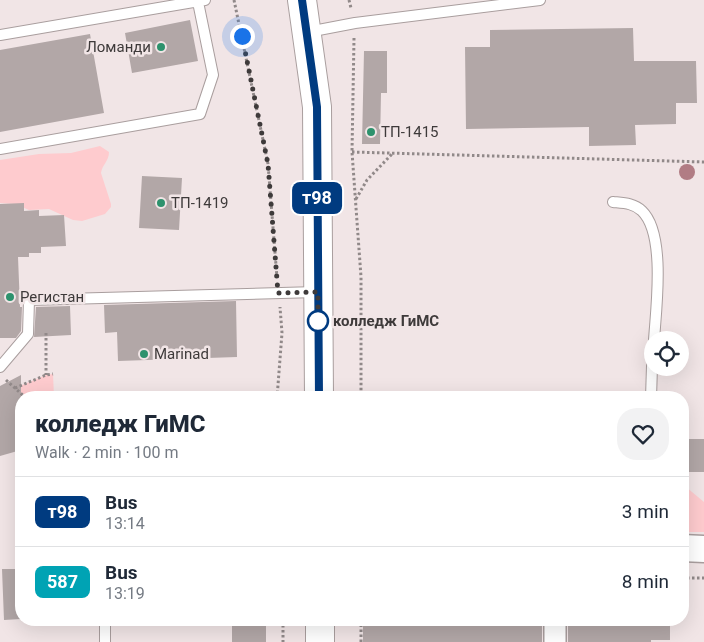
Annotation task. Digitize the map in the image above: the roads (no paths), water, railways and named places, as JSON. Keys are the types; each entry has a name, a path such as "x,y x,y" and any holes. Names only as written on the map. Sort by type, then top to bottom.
{"main road":[{"path":"302,0 317,107 319,391"},
{"path":"320,626 320,642"}],"street":[{"path":"689,548 704,548"},
{"path":"555,626 555,642"}],"lane":[{"path":"307,32 355,23 540,0"},
{"path":"0,36 201,1 213,75 200,114 0,149"},
{"path":"613,202 630,204 642,210 650,222 656,242 658,275 655,331"},
{"path":"0,367 28,334 29,300 318,292"},
{"path":"651,391 652,376"},
{"path":"105,626 105,642"}],"place":[{"name":"Ломанди","path":"161,47"},
{"name":"ТП-1415","path":"371,132"},
{"name":"ТП-1419","path":"161,203"},
{"name":"Регистан","path":"10,297"},
{"name":"колледж ГиМС","path":"318,321"},
{"name":"Marinad","path":"144,354"}]}
